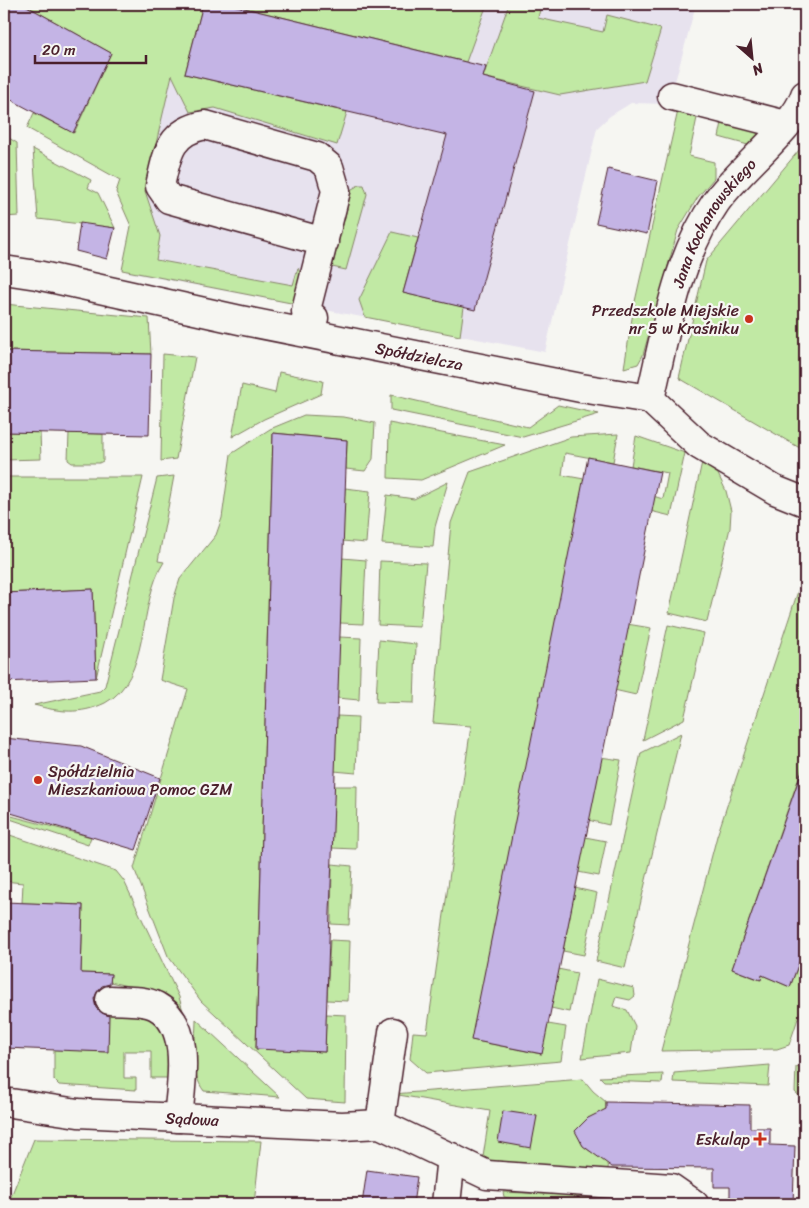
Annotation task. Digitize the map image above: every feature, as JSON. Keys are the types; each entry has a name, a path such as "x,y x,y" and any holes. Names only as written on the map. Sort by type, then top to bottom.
{"street":[{"name":"Jana Kochanowskiego","path":"650,399 682,269 692,243 716,201 733,180 796,115 805,95"},
{"path":"672,96 796,115"},
{"path":"314,318 306,311 324,242 336,191 329,167 317,157 204,125 186,131 172,144 160,186 163,193 169,199 324,242"},
{"name":"Spółdzielcza","path":"4,270 240,320 581,388 650,399"},
{"path":"650,399 699,445 775,490 805,502"},
{"path":"110,1000 140,1001 155,1005 168,1015 180,1040 178,1118"},
{"path":"393,1032 380,1124 487,1175 671,1188 694,1204"},
{"name":"Sądowa","path":"4,1102 78,1113 342,1126 380,1124"},
{"path":"446,1204 451,1157"}],"shaded area":[{"path":"182,4 696,4 669,104 631,103 610,116 597,128 545,352 126,272 172,74"}],"green space":[{"path":"23,4 203,4 185,74 347,112 337,145 215,108 190,112 172,75 145,191 160,236 156,260 293,285 298,268 301,275 296,304 122,270 131,226 116,192 120,180 27,128 34,113 74,133 111,53"},
{"path":"228,4 487,4 466,62"},
{"path":"509,4 541,5 538,18 603,32 607,15 661,29 645,81 560,95 483,77"},
{"path":"679,106 698,113 689,156 714,162 714,178 698,197 678,230 643,355 638,364 624,368 634,306"},
{"path":"723,118 765,128 748,145 719,137"},
{"path":"4,135 17,143 19,216 4,217"},
{"name":"Przedszkole Miejskie nr 5 w Kraśniku","path":"805,143 805,451 679,378 706,261"},
{"path":"33,149 91,180 88,188 98,193 115,228 38,219"},
{"path":"359,185 364,185 367,194 346,270 332,267 352,189"},
{"path":"392,232 418,238 403,293 464,307 460,336 365,317 359,300"},
{"path":"4,304 149,318 151,354 4,351"},
{"path":"163,354 195,357 176,459 161,461"},
{"path":"279,372 323,381 321,394 264,419 232,437 242,385 275,393"},
{"path":"391,395 528,427 558,405 599,414 523,437 391,410"},
{"path":"304,415 344,417 375,423 373,459 365,471 346,469 347,440 273,433 256,1048 325,1052 326,1014 346,1015 345,1102 306,1099 201,1001 168,956 134,868 188,689 160,680 174,598 180,579 216,535 222,518 231,454 270,429"},
{"path":"389,423 505,445 421,480 388,478"},
{"path":"4,432 40,432 41,459 4,460"},
{"path":"69,433 103,434 103,461 99,463 72,463 68,460"},
{"path":"618,434 613,462 565,453 562,475 584,479 472,1040 541,1054 548,1024 566,1027 561,1061 426,1073 410,1059 413,1032 427,1033 471,726 433,723 451,523 470,472 571,437"},
{"path":"636,436 685,453 671,516 650,511 653,496 663,499 668,473 631,466"},
{"path":"702,462 718,474 726,491 731,511 730,528 707,622 669,613"},
{"path":"174,476 158,561 164,562 150,598 137,659 130,677 120,692 96,707 70,711 34,705 100,691 105,686 157,478"},
{"path":"4,477 143,477 96,678 93,589 4,593"},
{"path":"448,482 435,527 433,547 382,544 387,495 414,499"},
{"path":"345,488 370,491 366,543 342,541"},
{"path":"342,558 366,560 363,624 340,623"},
{"path":"380,561 426,563 420,627 378,625"},
{"path":"805,570 805,760 732,969 760,980 762,975 790,987 801,958 805,959 805,998 789,1045 777,1049 661,1051 717,836"},
{"path":"627,624 651,628 636,695 614,690"},
{"path":"668,625 704,633 684,719 643,740"},
{"path":"339,637 361,638 359,700 337,698"},
{"path":"379,640 416,644 414,703 376,702"},
{"path":"337,716 358,717 356,773 334,771"},
{"path":"681,733 625,968 596,961 641,753"},
{"path":"600,757 621,760 609,825 588,820"},
{"path":"334,786 357,786 356,849 332,848"},
{"path":"4,814 91,837 88,845 4,817"},
{"path":"4,833 116,871 124,881 179,997 185,1018 145,990 110,982 111,974 81,973 83,905 22,903 23,883 4,881"},
{"path":"585,837 606,841 599,876 578,872"},
{"path":"332,864 352,866 349,925 331,924"},
{"path":"575,888 597,893 584,955 563,951"},
{"path":"330,940 350,941 348,1001 327,1000"},
{"path":"558,969 577,973 569,1012 551,1008"},
{"path":"597,979 634,988 635,996 630,1000 616,997 613,1006 627,1010 635,1026 631,1053 582,1058"},
{"path":"109,1008 138,1010 167,1030 170,1078 151,1078 151,1051 124,1051 124,1078 136,1078 136,1090 59,1085 54,1080 54,1049 107,1052"},
{"path":"196,1019 280,1097 204,1091 196,1075 195,1066"},
{"path":"805,1064 805,1101 795,1092 796,1067"},
{"path":"770,1065 768,1086 673,1082 674,1073"},
{"path":"663,1074 662,1083 604,1081 600,1077"},
{"path":"583,1079 606,1102 606,1115 588,1118 582,1126 580,1139 582,1144 593,1153 609,1156 608,1170 495,1163 483,1157 490,1111 393,1094"},
{"path":"34,1139 261,1141 254,1204 8,1204"},
{"path":"503,1192 665,1199 672,1204 516,1204 514,1199 504,1197"}],"building":[{"path":"4,4 23,4 111,53 73,133 4,96"},
{"path":"203,4 228,4 486,67 483,77 535,91 475,310 403,293 447,135 185,74"},
{"path":"608,169 658,181 647,234 596,223"},
{"path":"80,223 115,228 107,259 76,251"},
{"path":"4,351 151,354 149,435 4,432"},
{"path":"273,433 347,440 325,1052 256,1049"},
{"path":"588,457 660,472 542,1054 471,1040"},
{"path":"93,589 96,678 4,682 4,593"},
{"path":"4,738 81,746 160,778 136,850 4,811"},
{"path":"801,773 805,774 805,946 790,987 762,975 761,980 732,969"},
{"path":"4,902 83,905 81,973 111,974 110,984 102,986 94,999 96,1008 109,1016 108,1052 4,1048"},
{"path":"606,1102 750,1105 750,1128 770,1128 770,1145 795,1146 793,1204 730,1204 730,1187 714,1187 714,1168 612,1167 583,1146 575,1131 588,1118 606,1109"},
{"path":"503,1111 537,1116 531,1148 498,1142"},
{"path":"367,1170 417,1177 413,1204 362,1204"}],"place":[{"name":"Przedszkole Miejskie nr 5 w Kraśniku","path":"749,319"},
{"name":"Spółdzielnia Mieszkaniowa Pomoc GZM","path":"38,780"},
{"name":"Eskulap","path":"760,1139"}]}
